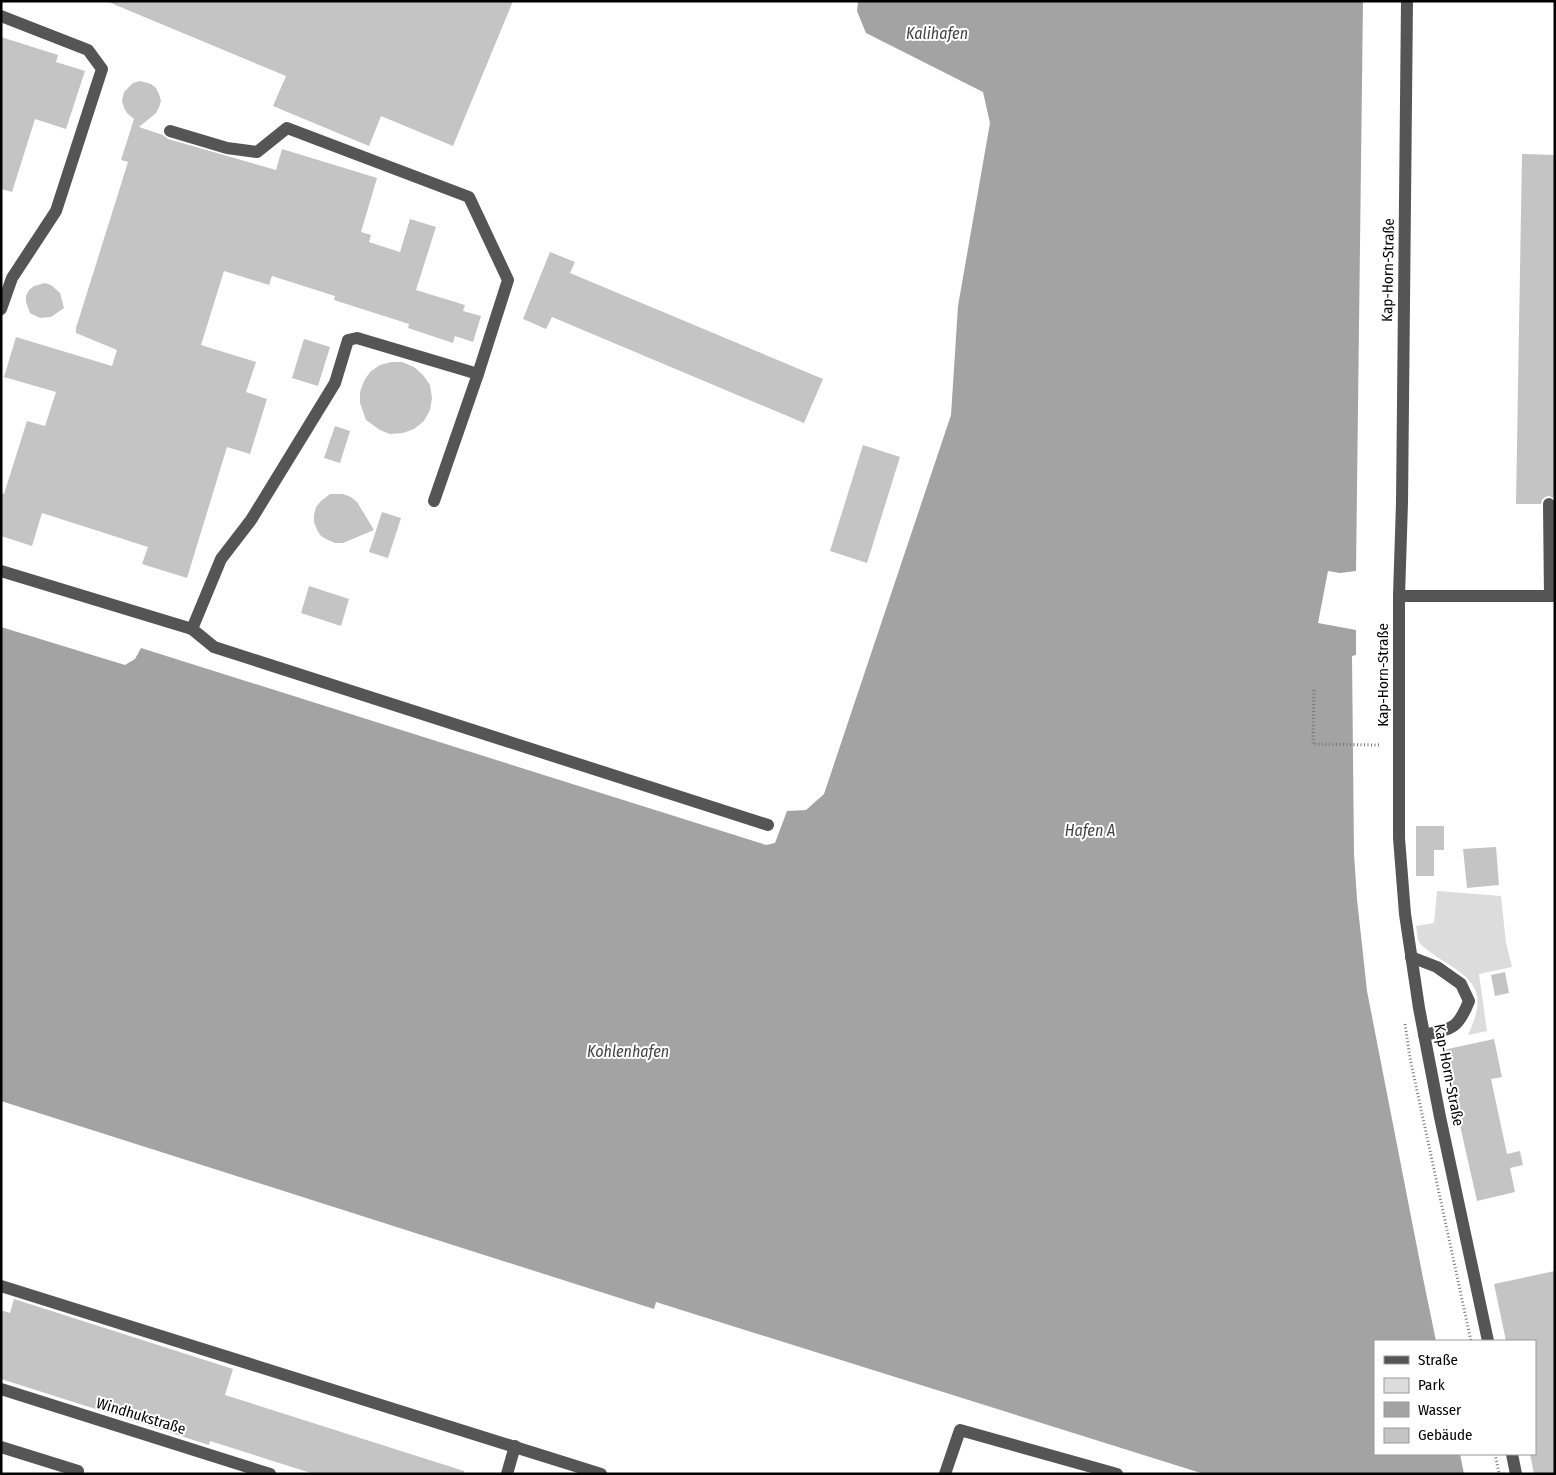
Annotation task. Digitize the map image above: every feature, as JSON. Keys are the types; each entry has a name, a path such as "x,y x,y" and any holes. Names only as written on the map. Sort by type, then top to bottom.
{"street":[{"name":"Kap-Horn-Straße","path":"1407,1 1402,503 1399,596 1399,838 1405,914 1424,1035 1488,1340"},
{"path":"1,16 88,50 102,69 56,211 12,278 1,309"},
{"path":"170,131 227,148 257,152 287,128 469,197 508,280 434,501"},
{"path":"192,628 220,560 251,520 335,383 348,340 357,338 478,374"},
{"path":"1399,596 1552,596 1549,504"},
{"path":"1,571 192,628 214,647 768,825"},
{"path":"1411,957 1437,967 1461,984 1469,1001 1462,1018 1448,1030 1424,1035"},
{"path":"1,1286 601,1474"},
{"name":"Windhukstraße","path":"1,1389 270,1474"},
{"path":"945,1474 960,1430 1117,1474"},
{"path":"1,1446 78,1471 76,1474"},
{"path":"507,1474 515,1446"},
{"path":"1512,1455 1516,1474"}],"path":[{"path":"1314,690 1313,744 1378,745"},
{"path":"1495,1455 1499,1474"}],"green space":[{"path":"1437,891 1501,896 1506,943 1512,967 1479,974 1487,1031 1468,1035 1477,1007 1477,997 1474,988 1469,980 1428,950 1418,940 1416,926 1434,923"}],"water":[{"path":"858,1 1363,1 1356,571 1340,573 1328,571 1318,623 1356,630 1356,655 1352,656 1354,854 1367,991 1436,1340 1374,1340 1374,1455 1460,1455 1464,1474 1204,1474 656,1302 654,1309 1,1101 1,627 125,665 135,659 141,648 766,845 775,843 787,811 806,810 824,794 951,415 958,306 990,123 983,92 866,33 857,11"}],"building":[{"path":"106,1 513,1 453,146 381,116 369,146 273,106 286,76"},
{"path":"1,37 58,55 56,62 85,71 66,129 35,119 12,192 1,189"},
{"path":"140,81 151,84 156,88 161,101 156,113 139,127 163,135 168,139 276,170 282,149 377,178 361,232 371,235 369,242 400,252 410,219 436,227 416,290 465,305 463,311 481,316 473,342 455,336 453,343 408,328 409,324 334,300 335,296 272,276 269,285 224,271 201,345 256,362 246,392 267,399 250,454 227,447 187,578 142,564 148,547 42,513 32,546 1,536 1,493 4,494 27,421 45,426 56,392 4,377 16,337 112,366 117,350 76,333 76,328 128,162 121,160 134,119 124,108 122,101 124,92 133,83"},
{"path":"1522,154 1555,155 1555,499 1549,496 1545,497 1541,504 1516,504"},
{"path":"550,252 575,262 570,273 823,379 804,423 552,317 546,329 523,319"},
{"path":"45,283 51,285 60,293 64,308 51,317 40,318 30,313 26,296 34,286"},
{"path":"304,339 330,347 318,386 292,378"},
{"path":"402,362 414,367 430,385 432,398 430,410 424,421 414,429 403,433 390,434 380,430 366,420 360,403 360,392 370,372 380,365"},
{"path":"335,426 350,431 340,463 324,458"},
{"path":"863,445 900,457 867,563 830,551"},
{"path":"330,494 343,494 351,497 357,502 374,530 343,543 335,543 321,536 314,522 314,515 316,507"},
{"path":"382,512 401,518 388,558 369,552"},
{"path":"309,586 349,599 341,626 301,613"},
{"path":"1416,826 1444,826 1444,850 1434,850 1434,876 1416,876"},
{"path":"1496,847 1499,885 1467,888 1463,849"},
{"path":"1505,972 1509,993 1495,996 1491,975"},
{"path":"1494,1039 1502,1077 1491,1079 1507,1154 1520,1151 1523,1165 1510,1168 1515,1192 1477,1201 1443,1050"},
{"path":"1555,1271 1555,1474 1534,1474 1530,1455 1536,1455 1536,1340 1506,1340 1494,1284"},
{"path":"14,1299 233,1369 225,1395 464,1471 464,1474 314,1474 210,1441 209,1445 1,1379 1,1310 10,1313"}],"water label":[{"name":"Kalihafen","path":"937,33"},
{"name":"Hafen A","path":"1090,830"},
{"name":"Kohlenhafen","path":"628,1051"}]}
